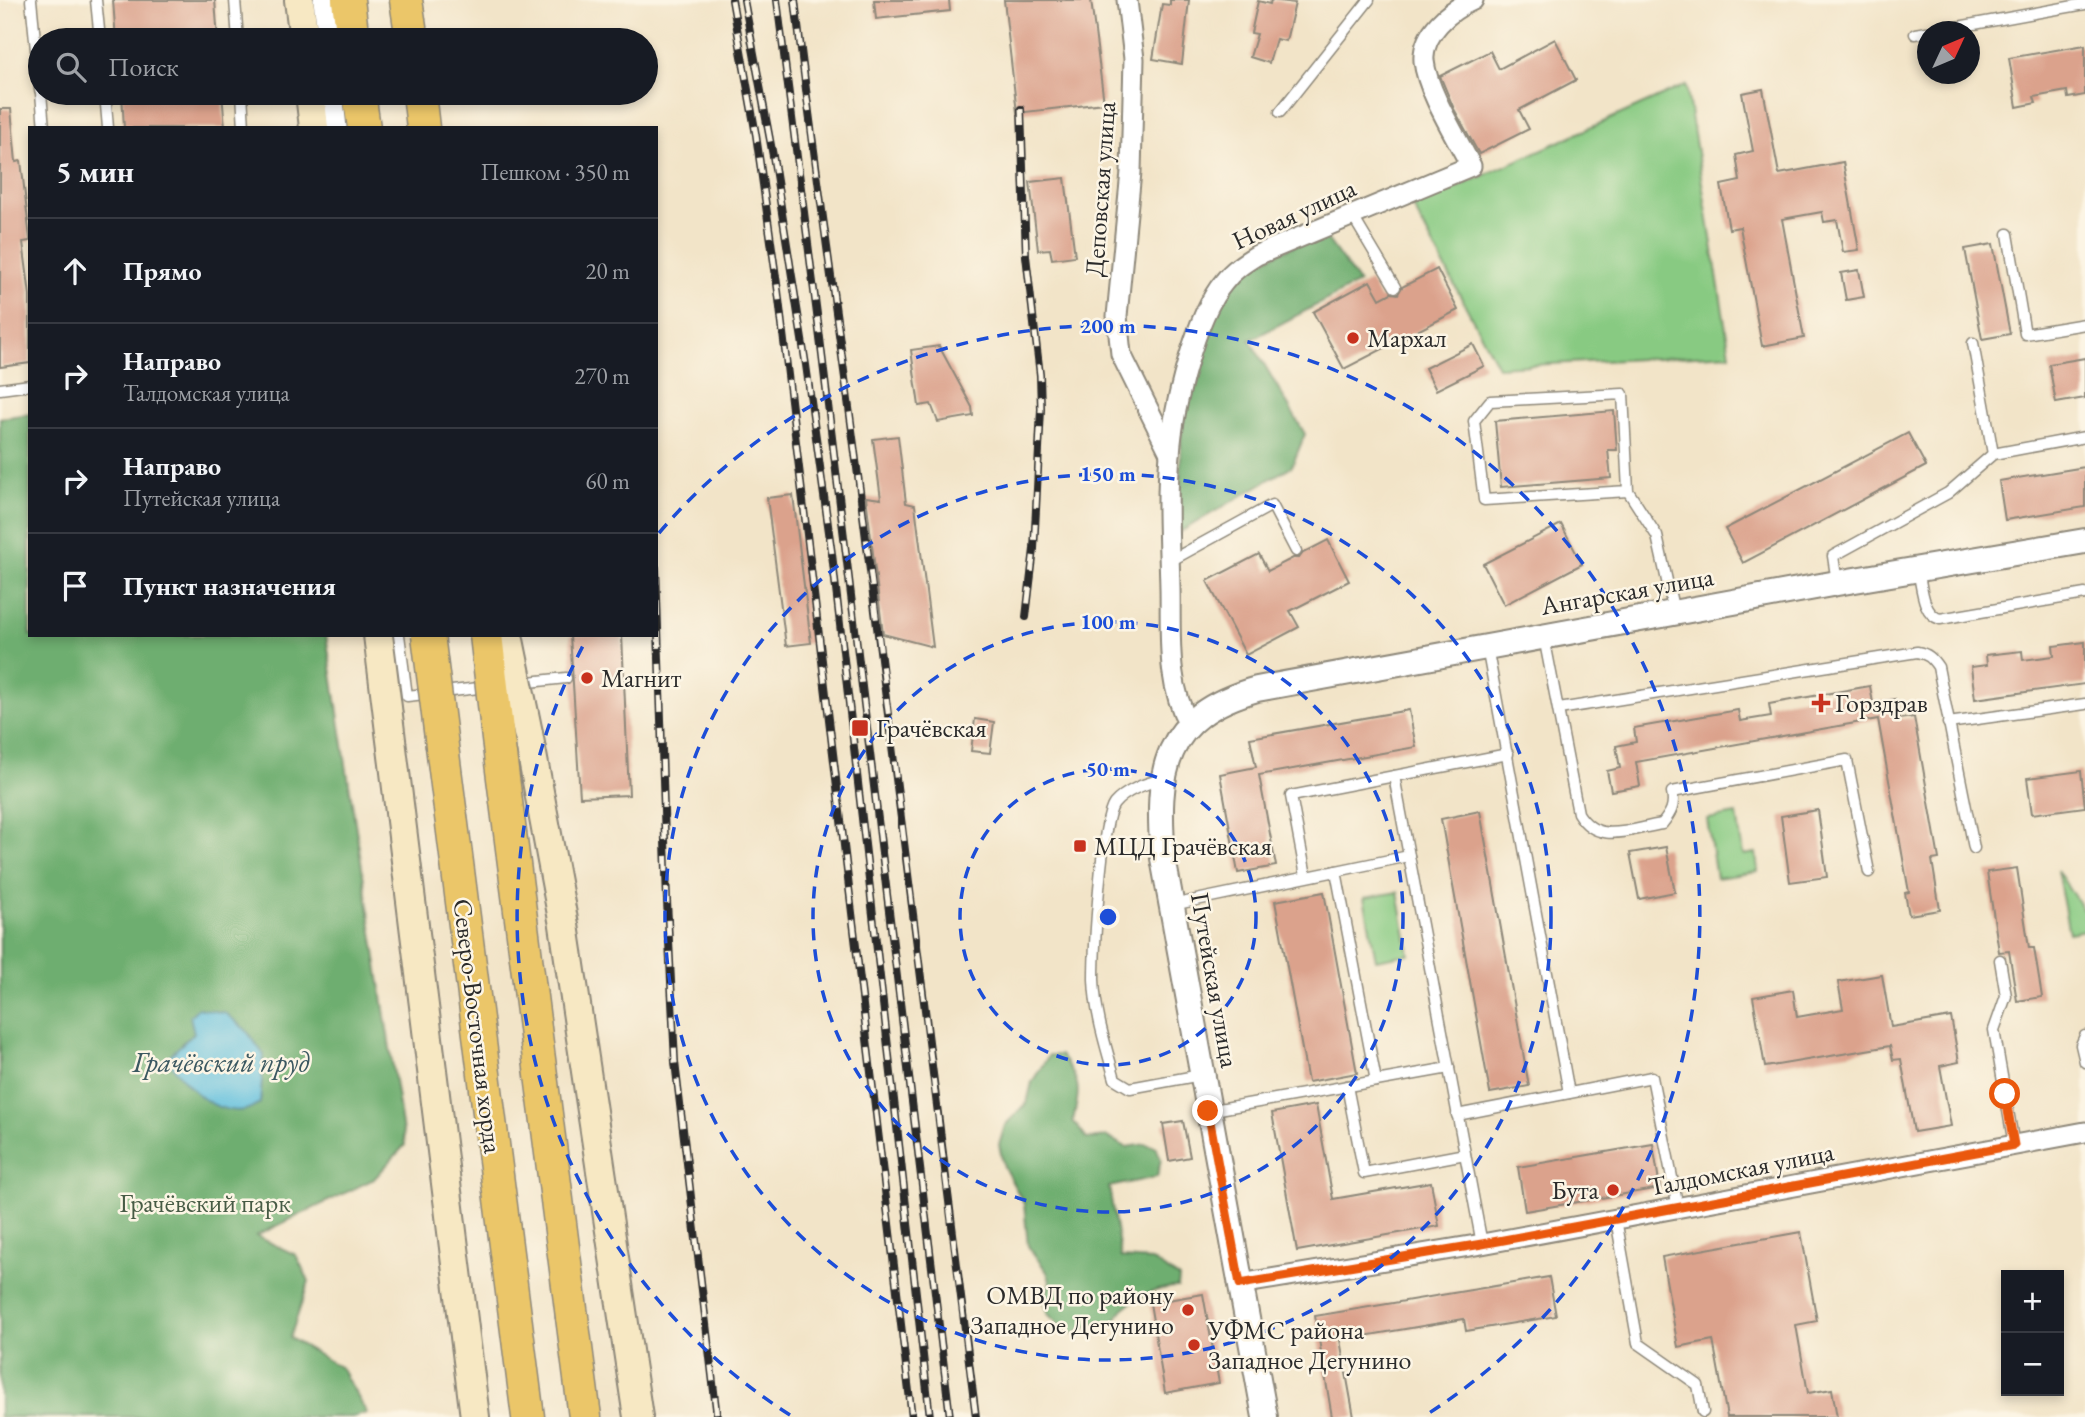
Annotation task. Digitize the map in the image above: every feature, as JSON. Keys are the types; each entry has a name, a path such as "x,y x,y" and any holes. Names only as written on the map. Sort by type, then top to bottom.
{"main road":[{"path":"299,0 302,28"},
{"path":"348,0 352,28"},
{"path":"406,0 410,28"},
{"path":"311,105 314,126"},
{"path":"361,105 364,126"},
{"path":"420,105 423,126"},
{"path":"377,637 475,1417"},
{"name":"Северо-Восточная хорда","path":"428,637 528,1417"},
{"path":"486,637 585,1417"},
{"path":"508,637 564,925 638,1417"},
{"path":"511,1288 518,1417"}],"street":[{"path":"323,0 326,28"},
{"path":"360,0 364,28"},
{"name":"Деповская улица","path":"1127,0 1134,59 1132,159 1118,329 1121,354 1170,453"},
{"name":"Новая улица","path":"1189,724 1175,691 1169,561 1170,453 1187,364 1199,329 1222,283 1237,267 1257,255 1471,166 1428,79 1424,58 1430,38 1443,19 1473,0"},
{"path":"334,105 337,126"},
{"path":"374,105 377,126"},
{"name":"Ангарская улица","path":"1189,724 1229,697 1257,689 1837,583 2085,541"},
{"name":"Путейская улица","path":"1189,724 1174,745 1162,780 1160,817 1163,858 1265,1417"},
{"name":"Талдомская улица","path":"1240,1284 1482,1244 2085,1132"}],"lane":[{"path":"31,0 34,28"},
{"path":"96,0 99,28"},
{"path":"235,0 237,28"},
{"path":"1280,112 1369,0"},
{"path":"2036,0 2038,12"},
{"path":"1980,23 2085,4"},
{"path":"42,105 44,126"},
{"path":"106,105 108,126"},
{"path":"243,105 244,126"},
{"path":"1352,215 1395,287"},
{"path":"2008,234 2025,334 2085,324"},
{"path":"1973,343 1993,454"},
{"path":"0,388 28,385"},
{"path":"1628,491 1484,500 1475,421 1490,401 1623,394 1628,491 1657,536 1674,613"},
{"path":"1837,583 1833,556 1948,493 1993,454 2085,437"},
{"path":"1169,561 1272,505 1296,551"},
{"path":"1918,569 1927,610 1933,617 1940,619 2085,594"},
{"path":"1544,636 1578,813 1591,830 1602,834 1662,824 1674,803 1672,792 1847,760 1869,872"},
{"path":"398,637 407,696 500,685"},
{"path":"1487,646 1569,1093"},
{"path":"1559,709 1917,652 1926,654 1938,667 1974,848"},
{"path":"513,684 566,678"},
{"path":"1948,723 2085,704"},
{"path":"1306,876 1291,796 1508,754"},
{"path":"1394,776 1482,1244"},
{"path":"1162,780 1127,793 1114,804 1108,817 1103,848 1094,980 1103,1037 1115,1079 1130,1088 1201,1074"},
{"path":"1172,905 1409,856"},
{"path":"1336,871 1376,1081"},
{"path":"2000,960 2006,996 1994,1030 2014,1145"},
{"path":"2085,1037 2081,1045 2085,1062"},
{"path":"1208,1111 1449,1068"},
{"path":"1457,1115 1652,1077 1678,1208"},
{"path":"1347,1086 1364,1173 1465,1154"},
{"path":"1616,1219 1638,1343 1698,1385 1703,1412"}],"green space":[{"path":"1686,85 1730,354 1498,367 1413,207"},
{"path":"1322,232 1359,283 1250,340 1305,434 1292,466 1180,532 1181,437 1196,354 1217,304 1241,271"},
{"name":"Грачёвский парк","path":"28,414 28,637 326,637 405,1145 374,1179 256,1236 296,1255 309,1281 290,1338 341,1368 367,1413 353,1417 0,1417 0,418","holes":["194,1033 264,1055 260,1103 181,1044"]},
{"path":"1737,814 1743,855 1756,853 1758,872 1716,878 1707,819"},
{"path":"2057,870 2085,913 2085,930 2069,933"},
{"path":"1398,892 1409,954 1376,960 1364,898"},
{"path":"1049,1055 1060,1055 1076,1079 1078,1093 1073,1121 1087,1139 1107,1137 1126,1147 1146,1144 1156,1147 1161,1159 1157,1177 1109,1187 1121,1258 1152,1260 1179,1278 1178,1287 1157,1290 1130,1303 1121,1311 1112,1326 1102,1322 1073,1333 1063,1329 1047,1313 1044,1302 1050,1281 1047,1272 1028,1246 1024,1204 1004,1167 999,1145 1005,1125 1027,1103 1032,1082"}],"water":[{"name":"Грачёвский пруд","path":"198,1008 225,1013 246,1030 264,1055 260,1103 247,1109 233,1110 210,1103 190,1087 167,1058 194,1033 190,1016"}],"building":[{"path":"113,0 215,0 217,28 115,28"},
{"path":"874,0 949,0 950,11 876,19"},
{"path":"1004,0 1091,0 1104,103 1017,113"},
{"path":"1170,0 1189,0 1182,64 1153,59 1162,4 1170,5"},
{"path":"1271,0 1295,3 1286,41 1276,39 1269,63 1250,57 1257,34 1251,33 1258,1 1270,4"},
{"path":"1555,39 1576,80 1519,110 1529,129 1479,154 1454,109 1440,76 1490,51 1499,69"},
{"path":"2085,45 2085,95 2068,98 2067,91 2034,97 2036,103 2017,107 2009,58"},
{"path":"1763,89 1779,174 1843,162 1859,250 1843,252 1837,220 1824,222 1822,212 1782,219 1804,338 1762,346 1740,227 1729,229 1721,185 1740,181 1736,155 1753,151 1742,93"},
{"path":"123,105 223,105 225,126 124,126"},
{"path":"0,109 11,109 16,162 21,161 28,222 28,241 23,242 28,280 28,363 0,367"},
{"path":"1065,178 1075,256 1052,259 1050,249 1038,250 1030,182"},
{"path":"1993,244 2010,334 1982,339 1965,249"},
{"path":"1437,269 1458,310 1344,369 1313,312 1370,281 1380,299 1391,293 1398,294 1402,287"},
{"path":"1859,270 1864,297 1846,300 1841,273"},
{"path":"1473,344 1484,366 1436,390 1425,368"},
{"path":"939,346 972,407 973,416 938,422 931,404 919,406 911,350"},
{"path":"2085,358 2085,398 2056,403 2049,364"},
{"path":"1614,411 1617,450 1608,450 1611,478 1501,487 1495,421"},
{"path":"1908,433 1926,466 1743,563 1725,529"},
{"path":"898,436 906,503 915,505 933,647 883,634 866,497 881,499 873,439"},
{"path":"2085,467 2085,507 2005,520 1999,481"},
{"path":"793,495 811,643 786,646 767,498"},
{"path":"1561,524 1582,564 1504,605 1483,564"},
{"path":"1328,540 1349,581 1290,611 1299,627 1246,655 1207,581 1259,554 1268,571 1293,558 1299,558 1303,553"},
{"path":"570,637 622,637 629,795 580,797"},
{"path":"2085,642 2085,684 1975,699 1971,667 1987,665 1986,655 2022,651 2023,660 2054,656 2053,646"},
{"path":"1870,686 1873,703 1895,699 1899,719 1914,717 1939,859 1932,860 1940,910 1909,915 1905,893 1909,892 1878,719 1636,762 1640,786 1611,791 1607,771 1620,768 1616,746 1636,742 1634,728 1738,710 1740,721 1771,716 1769,704"},
{"path":"1409,710 1416,747 1259,775 1276,866 1238,873 1220,774 1256,767 1250,738"},
{"path":"975,719 994,722 990,753 971,751"},
{"path":"2081,771 2085,807 2032,814 2027,778"},
{"path":"1818,810 1827,877 1790,882 1781,816"},
{"path":"1480,811 1529,1086 1490,1093 1441,819"},
{"path":"1666,847 1675,892 1639,899 1630,853"},
{"path":"2017,868 2029,948 2034,948 2042,997 2017,1001 2009,951 1999,952 1987,872"},
{"path":"1324,892 1357,1073 1308,1082 1275,901"},
{"path":"1882,975 1891,1027 1951,1017 1959,1062 1940,1066 1951,1126 1914,1132 1901,1059 1893,1060 1890,1046 1765,1067 1753,997 1793,990 1797,1017 1843,1009 1838,982"},
{"path":"1316,1105 1333,1199 1431,1182 1439,1226 1297,1251 1272,1113"},
{"path":"1183,1121 1190,1157 1169,1161 1163,1124"},
{"path":"1653,1144 1660,1188 1525,1211 1518,1167"},
{"path":"1801,1232 1817,1321 1796,1325 1808,1393 1832,1389 1837,1417 1727,1417 1713,1340 1678,1347 1662,1257"},
{"path":"1549,1277 1556,1316 1466,1331 1464,1319 1340,1340 1354,1417 1332,1417 1315,1316"},
{"path":"1203,1294 1219,1383 1165,1393 1150,1303"}],"railway":[{"path":"732,0 756,135 778,291 912,1417"},
{"path":"744,0 773,156 832,554 930,1417"},
{"path":"777,0 950,1417"},
{"path":"795,0 875,607 976,1417"},
{"path":"1021,109 1026,256 1040,375 1041,409 1034,549 1026,617"},
{"path":"658,629 675,1062 717,1417"}],"place":[{"name":"Мархал","path":"1353,338"},
{"name":"Магнит","path":"587,678"},
{"name":"Горздрав","path":"1821,703"},
{"name":"Грачёвская","path":"860,728"},
{"name":"МЦД Грачёвская","path":"1080,846"},
{"name":"Бута","path":"1613,1190"},
{"name":"ОМВД по району Западное Дегунино","path":"1188,1310"},
{"name":"УФМС района Западное Дегунино","path":"1194,1345"}],"route":[{"path":"1208,1111 1240,1284 1482,1244 2014,1145 2005,1094"}]}
